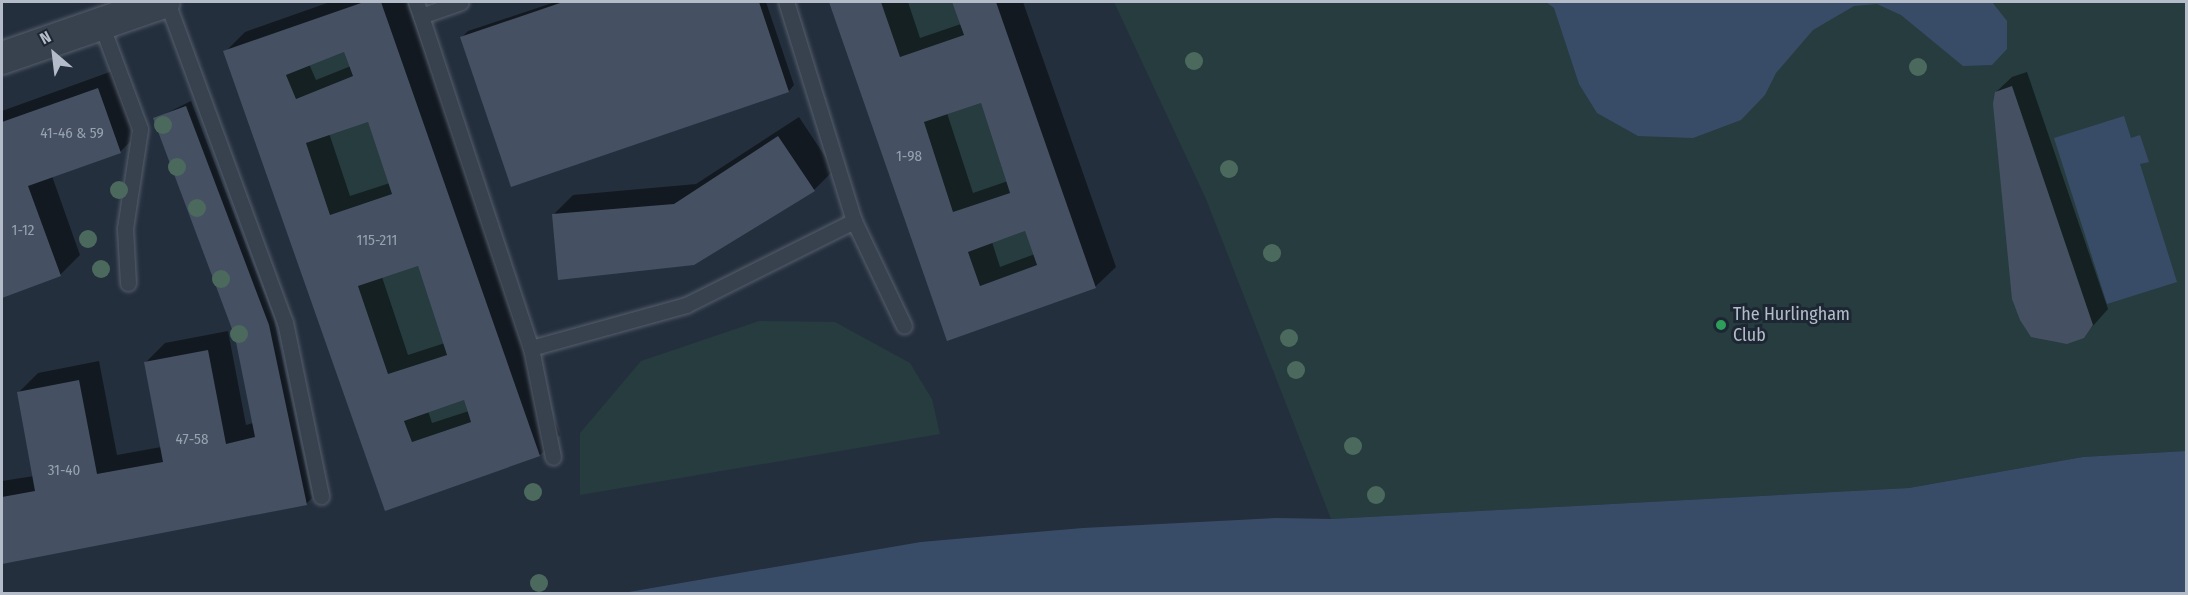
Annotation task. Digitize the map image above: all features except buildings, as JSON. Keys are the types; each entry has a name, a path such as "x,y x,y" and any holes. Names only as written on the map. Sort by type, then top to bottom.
{"street":[{"path":"2,58 165,2"}],"lane":[{"path":"165,2 285,322 321,496"},
{"path":"460,2 418,9 531,348 553,457"},
{"path":"786,2 854,220 904,326"},
{"path":"101,24 140,129 125,228 128,283"},
{"path":"531,348 686,305 854,220"}],"green space":[{"path":"881,2 952,2 964,35 900,57"},
{"name":"The Hurlingham Club","path":"1114,2 2186,2 2186,451 2083,457 1909,488 1331,519 1206,199"},
{"path":"344,52 353,76 296,99 286,75"},
{"path":"981,103 1010,193 953,212 924,122"},
{"path":"368,122 392,194 330,215 306,143"},
{"path":"1025,231 1037,265 980,286 968,252"},
{"path":"418,266 447,355 388,374 358,286"},
{"path":"759,321 835,322 910,363 932,399 940,434 580,495 580,433 641,361"},
{"path":"464,400 471,422 412,442 404,421"}],"water":[{"path":"1546,2 1992,2 2007,21 2007,49 1992,65 1963,66 1901,15 1877,4 1854,6 1813,30 1776,73 1765,95 1741,120 1693,138 1638,136 1597,113 1579,84 1554,8"},
{"path":"2124,116 2131,138 2140,135 2149,162 2140,164 2177,282 2107,304 2054,138"},
{"path":"2186,451 2186,593 623,593 921,542 1083,528 1276,518 1331,519 1909,488 2083,457"}],"place":[{"name":"The Hurlingham Club","path":"1721,325"}]}
